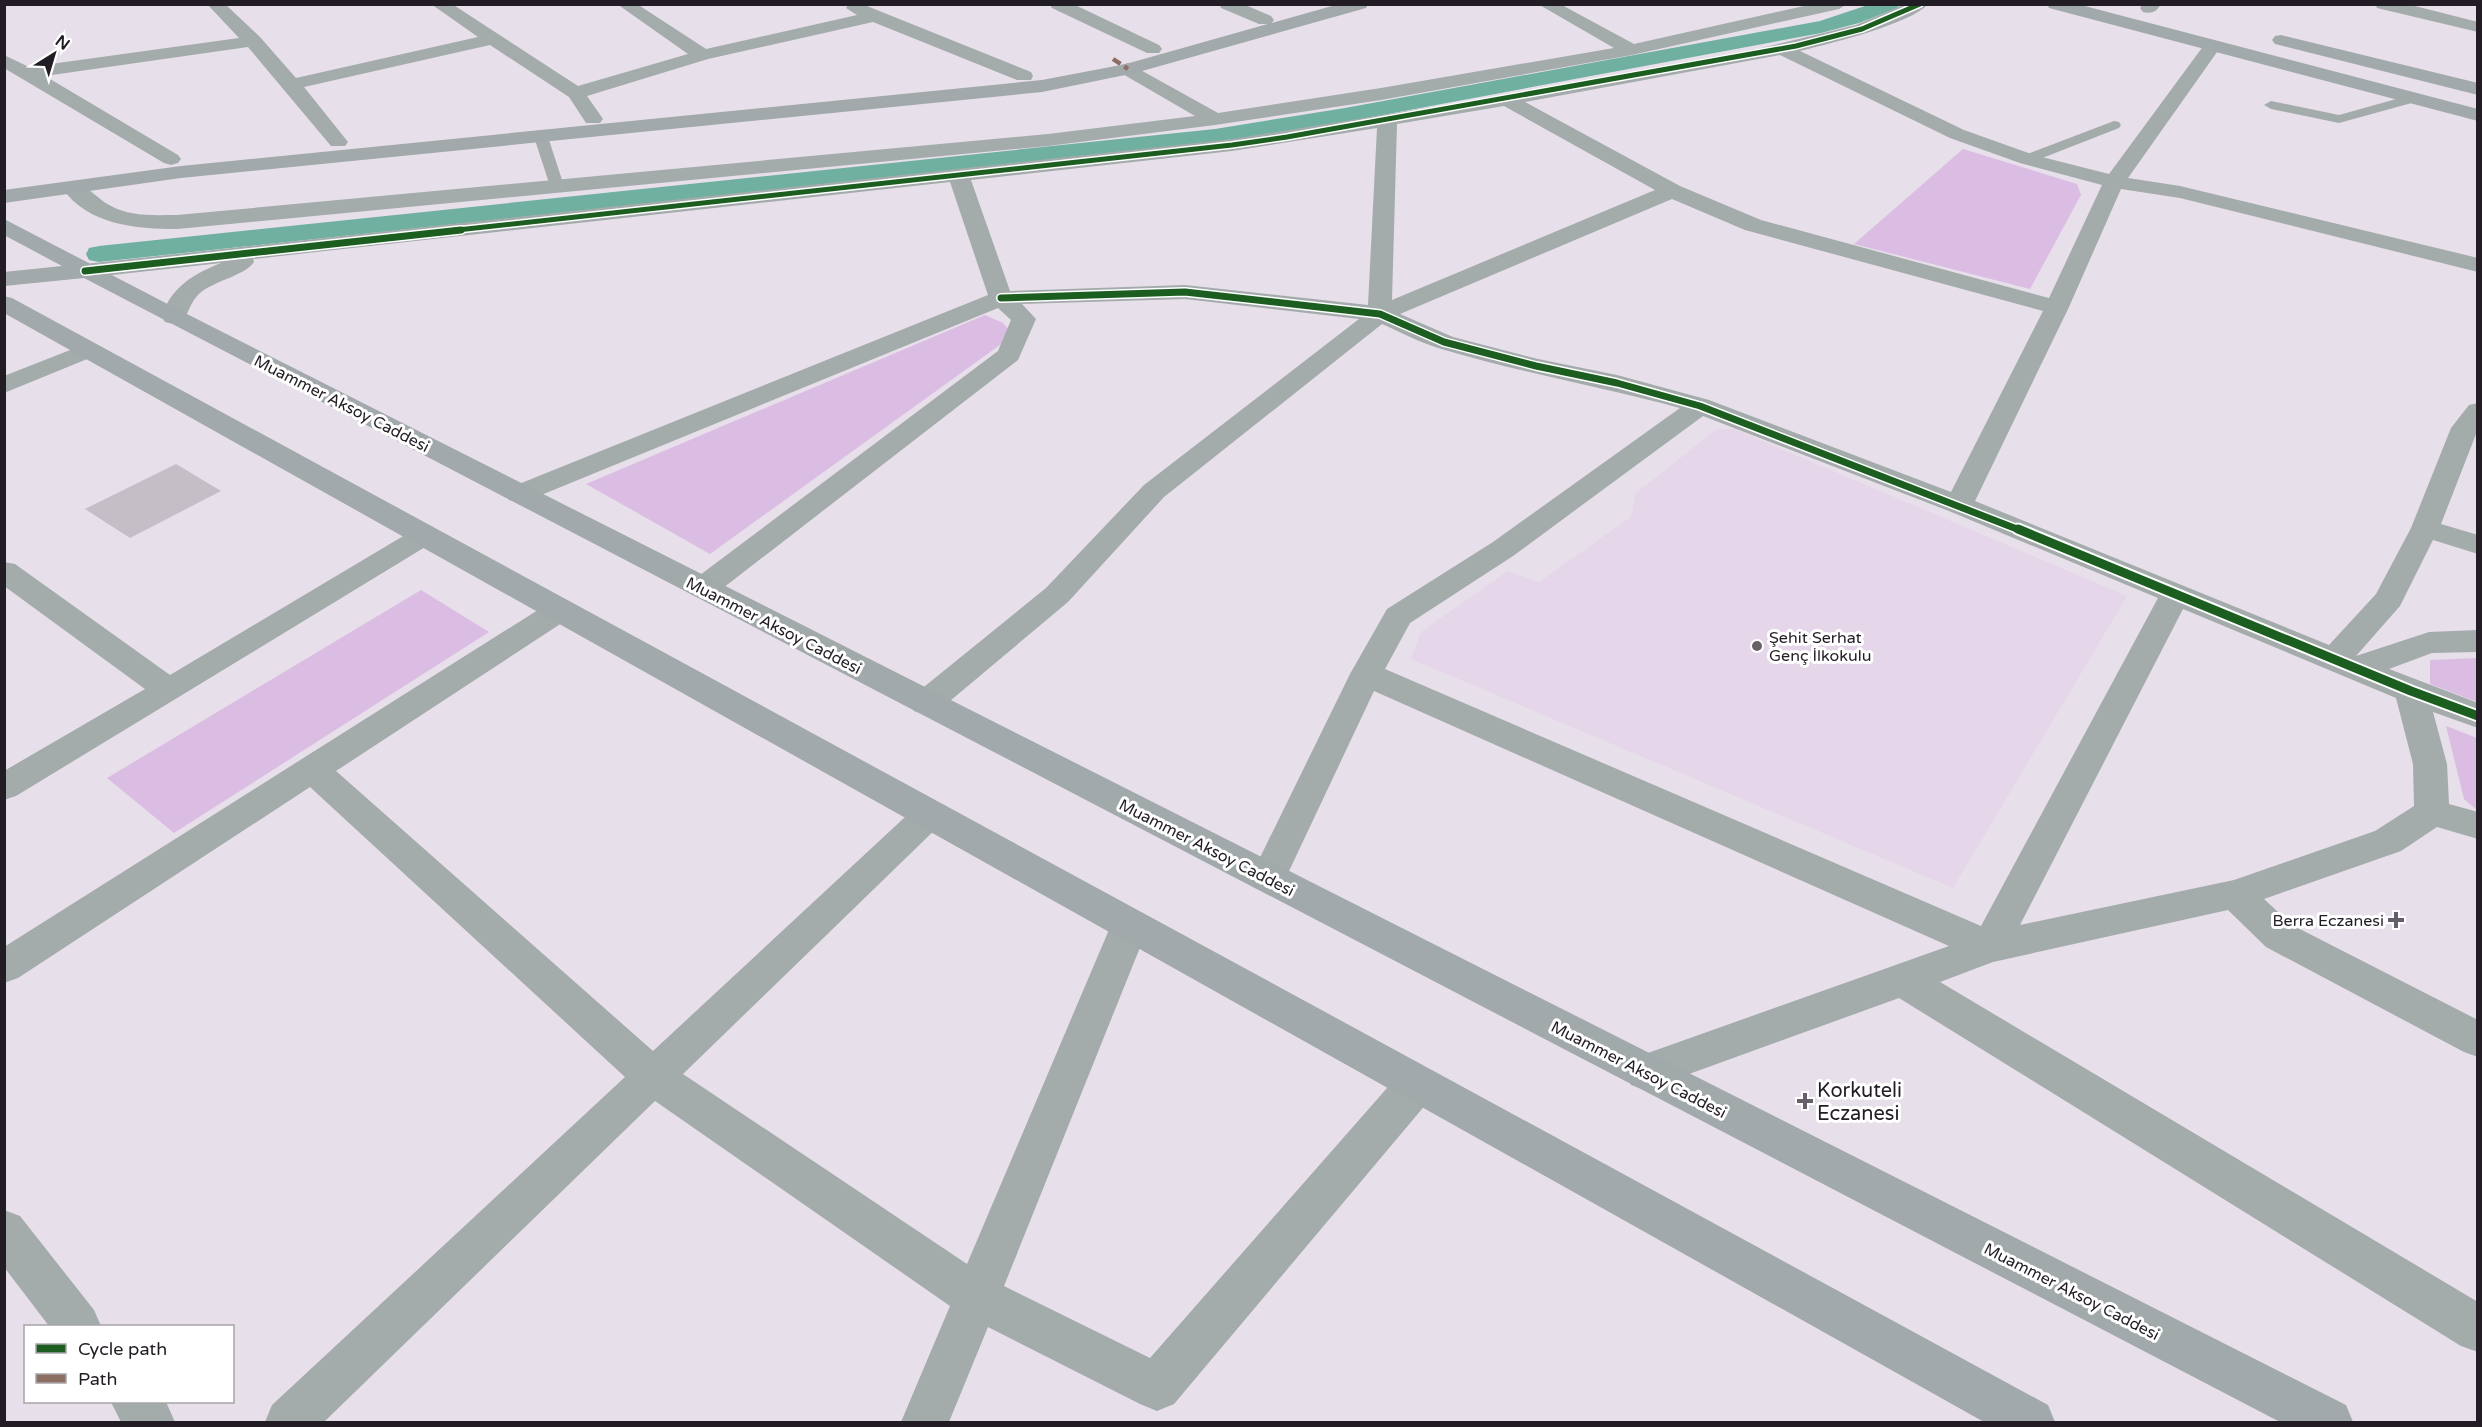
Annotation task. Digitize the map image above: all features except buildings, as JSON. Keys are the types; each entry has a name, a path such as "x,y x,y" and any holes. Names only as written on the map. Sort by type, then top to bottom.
{"main road":[{"path":"4,182 171,159 1024,76 1113,60 1319,4"},
{"path":"4,197 181,172 1042,86 1128,69 1360,4"},
{"path":"2055,4 2478,115"},
{"path":"2146,6 2171,13"},
{"path":"2262,36 2478,89"},
{"name":"Muammer Aksoy Caddesi","path":"4,226 174,317 2329,1422"},
{"path":"4,279 85,271"},
{"path":"4,303 1417,1084 2016,1419"}],"street":[{"path":"215,4 294,84 338,142"},
{"path":"439,4 576,93 593,119"},
{"path":"625,4 703,55"},
{"path":"845,4 1024,76"},
{"path":"1058,4 1153,49"},
{"path":"1227,4 1265,20"},
{"path":"1546,4 1632,50"},
{"path":"1778,4 1802,13"},
{"path":"73,188 111,215 138,221 177,222 1048,140 1215,119 1381,94 1632,50 1839,4"},
{"path":"85,271 1232,145 1387,122 1782,49 1860,29 1901,15 1920,4"},
{"path":"2383,4 2478,27"},
{"path":"576,93 703,55 875,16"},
{"path":"294,84 495,39"},
{"path":"28,73 254,41"},
{"path":"1959,505 2057,307 2114,182 2213,45"},
{"path":"1782,49 1957,134 2027,159 2114,182 2180,192 2478,265"},
{"path":"4,60 171,159"},
{"path":"1128,69 1215,119"},
{"path":"1508,100 1672,191 1753,225 2057,307"},
{"path":"1380,314 1387,122"},
{"path":"703,588 1009,355 1024,319 1001,298 958,174"},
{"path":"926,703 1057,595 1154,491 1380,314 1672,191"},
{"path":"174,317 175,305 200,282 273,250"},
{"path":"519,494 1001,298 1185,292 1380,314 1444,342 1536,366 1617,383 1700,406 1959,505 2411,691 2478,716"},
{"path":"4,385 88,350"},
{"path":"1268,878 1366,674 1398,616 1503,549 1700,406"},
{"path":"2346,664 2389,599 2473,424"},
{"path":"2425,528 2478,545"},
{"path":"4,787 425,535"},
{"path":"4,571 169,690"},
{"path":"1989,947 2176,594"},
{"path":"4,967 560,610"},
{"path":"2346,664 2430,643 2478,641"},
{"path":"1366,674 1989,947"},
{"path":"2411,691 2430,764 2432,812"},
{"path":"312,770 652,1076 975,1296 1157,1387 1417,1084"},
{"path":"2432,812 2478,826"},
{"path":"1645,1072 1989,947 2235,894 2388,841 2432,812"},
{"path":"289,1422 930,814"},
{"path":"2235,894 2279,936 2478,1040"},
{"path":"925,1422 975,1296 1130,925"},
{"path":"1903,980 2478,1329"},
{"path":"4,1231 77,1325"},
{"path":"137,1403 151,1422"}],"lane":[{"path":"2271,105 2339,119 2414,99"},
{"path":"2027,159 2115,125"},
{"path":"540,137 557,186"}],"shaded area":[{"path":"1963,149 2077,184 2081,195 2030,289 1854,244"},
{"path":"985,315 1003,323 1008,329 1004,342 710,554 586,484"},
{"name":"Şehit Serhat Genç İlkokulu","path":"1717,429 1734,429 2127,596 1953,888 1411,659 1421,632 1508,571 1539,582 1631,517 1636,493"},
{"path":"421,590 489,632 174,833 107,778"},
{"path":"2477,658 2477,702 2430,684 2430,660"},
{"path":"2446,726 2477,738 2477,810 2464,799"}],"waterway":[{"path":"99,254 1215,136 1345,115 1821,27 1852,19 1890,4"}],"marked path":[{"path":"1113,59 1128,69"}],"cycle path":[{"path":"85,271 1232,145 1341,128 1762,53 1862,29 1920,4"},
{"path":"1001,298 1185,292 1380,314 1444,342 1536,366 1617,383 1700,406 1959,505 2411,691 2478,716"}],"place":[{"name":"Şehit Serhat Genç İlkokulu","path":"1757,646"},
{"name":"Berra Eczanesi","path":"2396,920"},
{"name":"Korkuteli Eczanesi","path":"1805,1101"}]}
